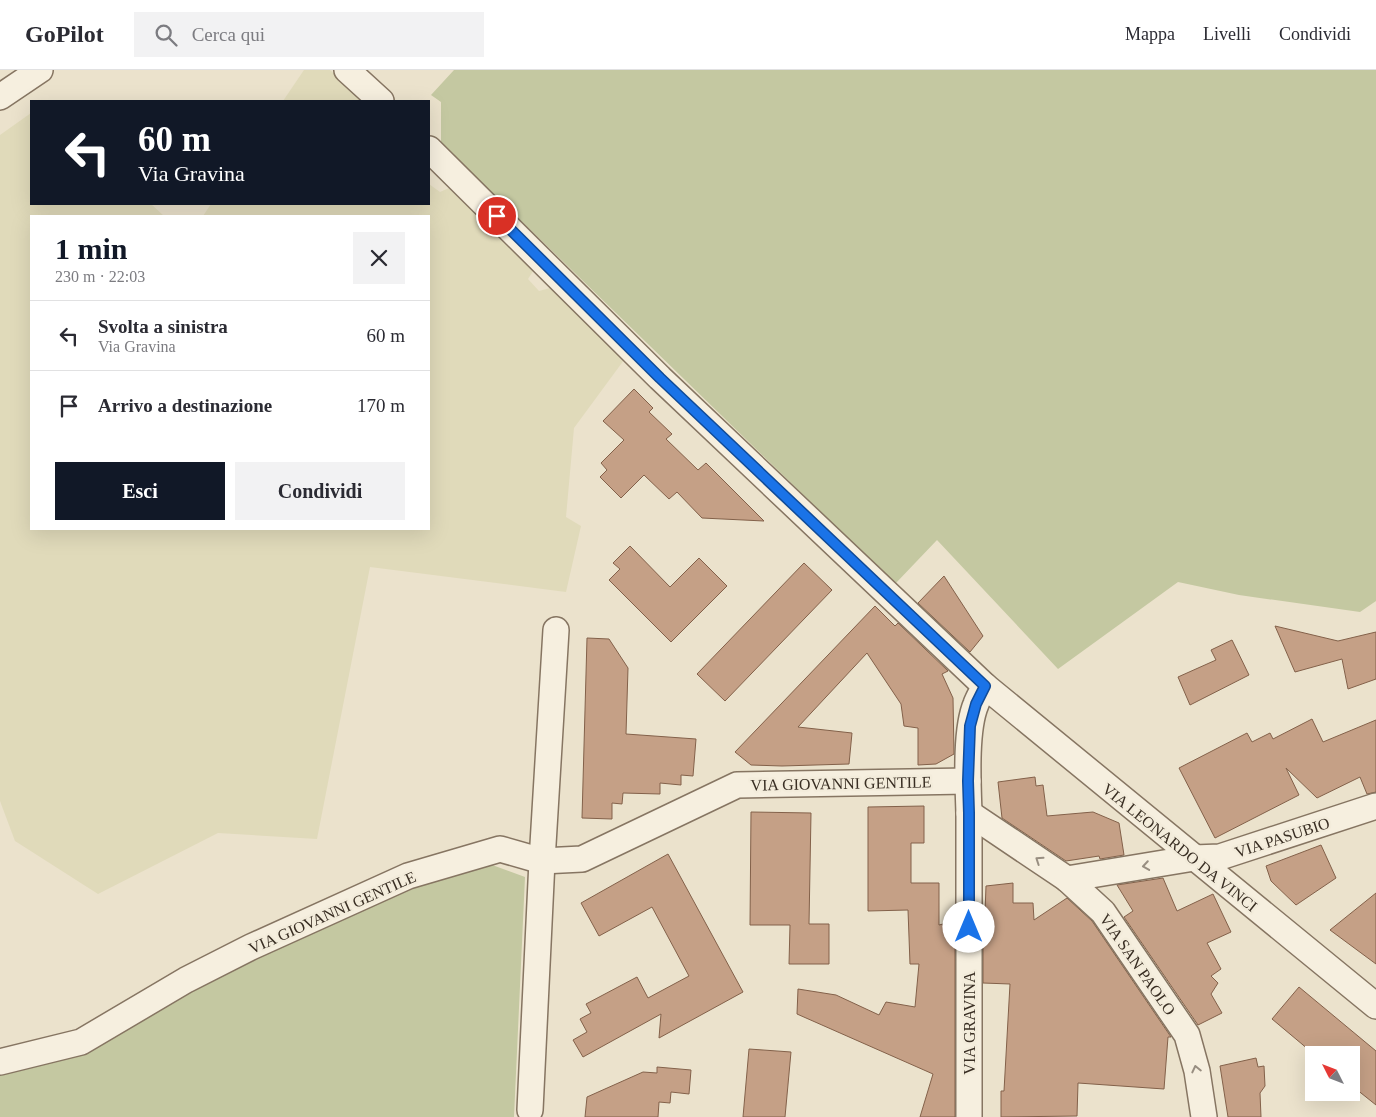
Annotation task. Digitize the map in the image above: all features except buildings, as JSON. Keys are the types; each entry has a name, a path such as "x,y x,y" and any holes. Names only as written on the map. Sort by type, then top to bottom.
{"street":[{"path":"0,97 40,70"},
{"path":"346,70 380,100"},
{"path":"430,150 660,378 985,686"},
{"path":"530,1110 556,630"},
{"name":"VIA GRAVINA","path":"969,1117 968,781 970,726 976,704 985,686"},
{"name":"VIA LEONARDO DA VINCI","path":"985,686 1376,1006"},
{"name":"VIA GIOVANNI GENTILE","path":"0,1062 80,1042 194,976 251,947 408,876 500,849 542,861 582,860 738,785 968,781"},
{"name":"VIA PASUBIO","path":"1067,879 1194,858 1220,857 1376,806"},
{"name":"VIA SAN PAOLO","path":"969,813 1067,879 1103,912 1187,1034 1197,1071 1204,1117"}],"shaded area":[{"path":"304,70 330,70 363,100 284,100"},
{"path":"30,114 30,205 152,205 163,215 30,215 30,530 430,530 430,215 204,215 210,205 430,205 430,185 440,192 449,188 535,268 528,279 539,291 550,288 624,360 574,428 566,517 581,526 566,592 370,567 317,839 218,833 98,894 15,841 0,801 0,135"}],"green space":[{"path":"454,70 1376,70 1376,601 1360,612 1239,595 1178,582 1058,669 937,540 895,584 441,143 441,102 431,95"},
{"path":"484,862 525,877 514,1117 0,1117 0,1074 189,988 408,884"}],"route":[{"path":"497,216 660,378 985,686 976,704 970,726 968,781 969,927"}]}
